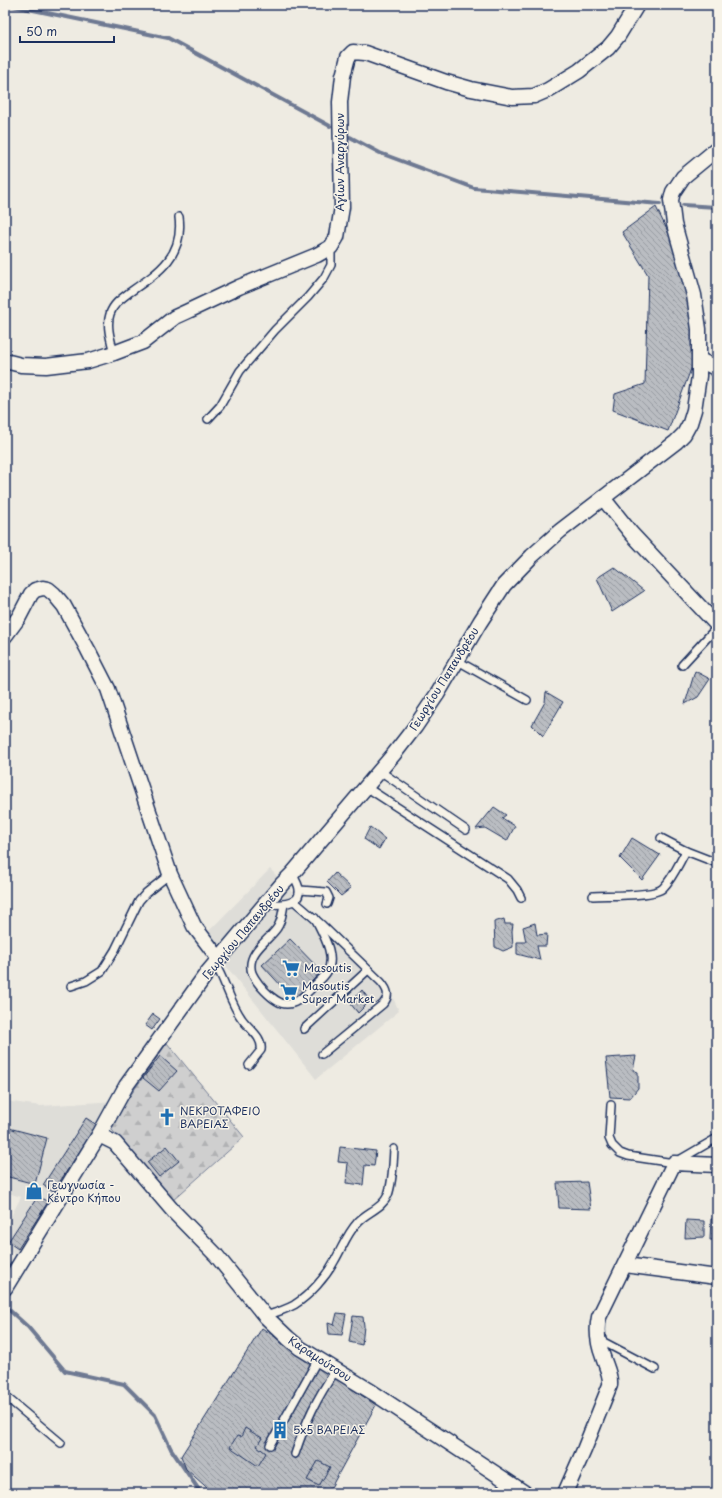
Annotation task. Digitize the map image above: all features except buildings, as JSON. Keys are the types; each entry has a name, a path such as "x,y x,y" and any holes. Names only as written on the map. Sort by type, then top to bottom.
{"street":[{"name":"Αγίων Αναργύρων","path":"331,247 337,238 342,207 340,102 345,64 350,54 356,52 365,53 446,82 471,89 512,97 534,96 548,90 578,71 608,48 618,36 637,5"},
{"name":"Γεωργίου Παπανδρέου","path":"5,1288 99,1135 126,1086 217,962 380,771 415,727 438,693 488,609 504,586 532,556 560,531 684,434 690,424 697,391 700,360 699,329 694,295 674,224 671,200 673,192 683,178 717,149"},
{"path":"5,361 21,365 46,366 88,360 114,353 143,342 175,317 239,287 317,255 331,247"},
{"path":"700,360 717,370"},
{"path":"603,498 631,533 717,626"},
{"path":"5,636 35,590 43,588 48,589 64,606 108,688 170,874 194,926 217,962"},
{"name":"Καραμούτσου","path":"99,1135 115,1143 174,1212 216,1255 265,1316 300,1348 525,1493"},
{"path":"566,1493 610,1385 610,1375 598,1339 597,1329 599,1317 674,1163 717,1165"},
{"path":"625,1265 717,1277"}],"lane":[{"path":"114,353 108,321 110,313 120,299 152,277 167,262 175,250 179,240 181,230 179,217"},
{"path":"208,419 220,406 240,371 275,330 308,297 324,278 331,265 331,247"},
{"path":"682,665 717,626"},
{"path":"458,660 528,700"},
{"path":"380,771 466,830"},
{"path":"366,787 508,880 518,890 520,898"},
{"path":"661,838 686,851 717,863"},
{"path":"593,896 646,894 658,892 667,883 686,851"},
{"path":"71,986 86,981 102,971 115,950 139,901 146,893 170,874"},
{"path":"265,904 284,905 294,901 297,898 300,890 292,874"},
{"path":"300,890 326,892 329,898 327,904"},
{"path":"294,901 315,918 386,987 387,992 387,999 383,1004 322,1054"},
{"path":"284,905 280,923 254,954 250,968 255,980 276,1001 287,1004 297,1002 324,976 329,969 330,955 325,938 315,918"},
{"path":"217,962 237,1012 260,1040 261,1047 259,1053 249,1065"},
{"path":"304,1029 368,970"},
{"path":"611,1105 609,1138 616,1150 628,1156 674,1163 717,1138"},
{"path":"265,1316 294,1305 309,1293 334,1261 355,1224 380,1206 385,1200 391,1179 394,1149"},
{"path":"598,1339 656,1369"},
{"path":"270,1445 318,1359"},
{"path":"295,1454 311,1411 320,1393 336,1370"},
{"path":"5,1396 61,1443"}],"shaded area":[{"path":"270,869 393,998 399,1011 316,1079 203,937"},
{"path":"5,1101 41,1106 115,1101 19,1259 5,1247 5,1228 21,1197 5,1192"}],"green space":[{"path":"167,1043 244,1137 172,1201 109,1126"}],"waterway":[{"path":"9,5 168,38 330,126"},
{"path":"350,137 380,153 474,188 660,204"},
{"path":"683,205 717,207"},
{"path":"7,1308 28,1327 65,1371 124,1384 155,1415 171,1449 201,1493"}],"place":[{"name":"Masoutis","path":"291,968"},
{"name":"Masoutis Super Market","path":"289,992"},
{"name":"ΝΕΚΡΟΤΑΦΕΙΟ ΒΑΡΕΙΑΣ","path":"167,1117"},
{"name":"Γεωγνωσία - Κέντρο Κήπου","path":"34,1191"},
{"name":"5x5 ΒΑΡΕΙΑΣ","path":"280,1430"}]}
